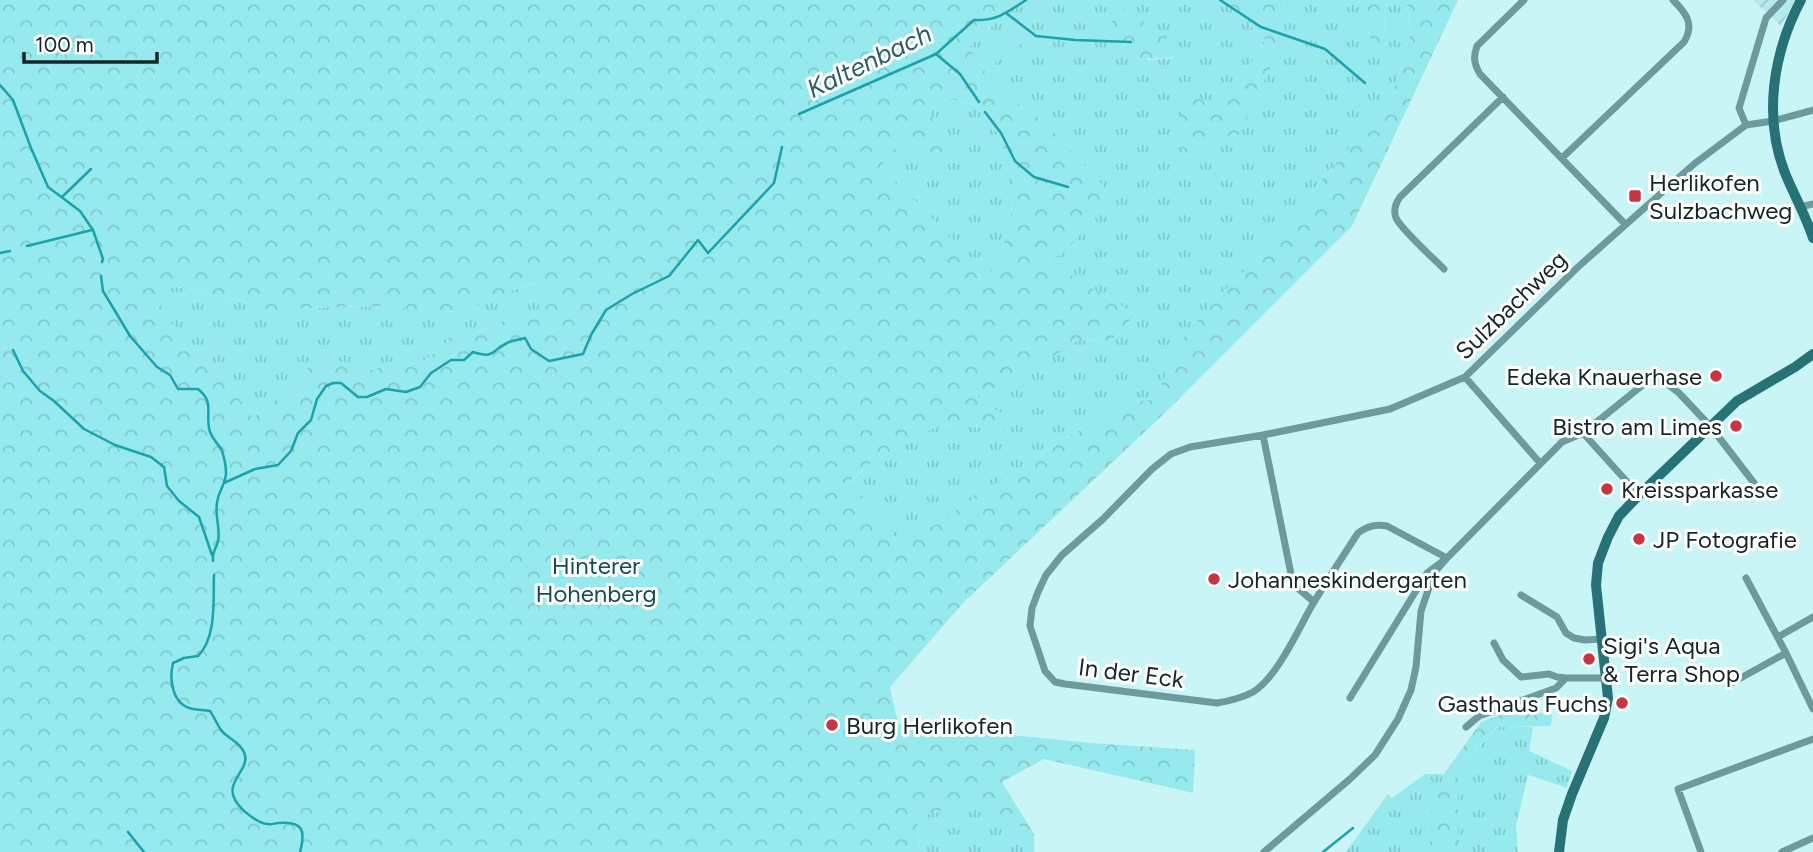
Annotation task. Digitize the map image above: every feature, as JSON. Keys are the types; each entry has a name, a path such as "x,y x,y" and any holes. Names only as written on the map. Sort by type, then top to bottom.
{"main road":[{"path":"1799,1 1778,59 1773,121 1784,172 1813,239"},
{"path":"1559,852 1563,820 1604,718 1608,698 1596,585 1598,563 1608,537 1619,516 1737,401 1813,354"}],"street":[{"path":"1524,0 1481,40 1474,53 1476,68 1625,224"},
{"path":"1562,158 1684,42 1690,29 1689,22 1673,0"},
{"path":"1746,125 1739,108 1758,43 1766,18 1783,0"},
{"path":"1444,269 1398,221 1395,215 1396,202 1503,97"},
{"name":"Sulzbachweg","path":"1263,435 1390,409 1465,377 1625,224 1694,164 1746,125 1813,110"},
{"path":"1800,207 1813,204"},
{"path":"1465,377 1540,463"},
{"path":"1264,852 1375,755 1408,698 1416,667 1421,611 1434,573 1562,442 1583,433 1644,384 1653,381 1666,383 1711,427 1754,483"},
{"path":"1583,433 1639,495"},
{"path":"1263,435 1293,584 1314,602"},
{"name":"In der Eck","path":"1263,435 1190,447 1171,454 1062,555 1046,575 1032,608 1030,626 1045,671 1055,682 1217,704 1234,700 1253,692 1274,670 1358,533 1368,526 1387,526 1447,558"},
{"path":"1350,698 1427,573 1447,558"},
{"path":"1746,578 1813,709"},
{"path":"1521,595 1557,617 1566,634 1585,640 1602,639"},
{"path":"1778,637 1813,617"},
{"path":"1494,643 1509,667 1521,677 1549,674 1566,678 1606,678"},
{"path":"1728,685 1786,653"},
{"path":"1466,727 1479,716 1556,688 1566,678"},
{"path":"1701,852 1678,789 1813,739"},
{"path":"1782,852 1813,838"}],"shaded area":[{"path":"1753,0 1795,0 1781,26"}],"green space":[{"name":"Hinterer Hohenberg","path":"0,0 1028,0 1006,14 969,47 994,85 1044,122 1110,193 1101,211 1065,252 1049,262 1136,315 1111,341 1077,340 1024,377 973,398 1008,416 1005,431 955,425 937,426 871,463 850,481 903,546 1063,439 1129,403 1181,394 1161,385 1174,350 1213,302 1296,221 1319,183 1392,98 1410,35 1407,0 1458,0 1352,226 1171,407 963,603 890,687 898,724 1195,750 1193,793 1044,759 1002,782 1034,834 976,802 917,817 920,852 0,852","holes":["943,98 966,102 986,117 1001,139 1009,174 1012,207 1010,221 1003,247 984,286 955,243 903,187 879,168 906,137 931,161 948,148 948,134 928,113","535,282 544,292 537,314 519,314 474,334 457,334 416,368 392,362 367,372 325,355 303,372 297,393 273,401 253,418 214,366 158,309 173,286 255,304 273,314 294,309 392,306 434,313 470,310 490,299"]},
{"path":"1028,0 1217,0 1226,3 1266,40 1259,55 1241,72 1186,158 1220,139 1239,135 1275,16 1283,9 1285,0 1359,0 1373,52 1384,32 1386,0 1407,0 1410,35 1392,98 1319,183 1296,221 1213,302 1183,394 1129,403 1063,439 902,547 850,482 871,463 937,426 955,425 1005,431 972,398 1024,377 1077,340 1111,341 1136,315 1048,262 1044,122 994,85 969,47 1006,14","holes":["1121,9 1173,57 1148,60 1107,28"]},
{"path":"1217,0 1285,0 1283,9 1275,16 1284,39 1239,135 1220,139 1186,158 1173,124 1197,96 1219,110 1241,72 1259,55 1266,40 1226,3"},
{"path":"1359,0 1386,0 1379,55 1373,53"},
{"path":"1121,8 1166,36 1173,57 1139,57 1108,41 1107,28"},
{"path":"1014,24 1026,41 986,70 974,52"},
{"path":"943,98 970,104 981,113 1001,140 1006,158 1011,191 1010,221 1003,246 984,286 955,243 879,168 906,136 948,134 928,113"},
{"path":"536,282 544,292 537,314 519,314 474,334 457,334 416,368 392,362 367,372 303,372 297,393 273,401 253,419 214,366 158,309 172,286 255,304 273,314 294,309 392,306 434,313 470,310 490,299"},
{"path":"1513,710 1552,714 1551,726 1497,727 1458,769 1458,836 1462,852 1431,852 1428,824 1444,774 1481,722"},
{"path":"1498,727 1533,727 1529,751 1572,771 1567,788 1528,775 1516,826 1518,852 1462,852 1458,836 1458,769"},
{"path":"1425,774 1444,774 1428,824 1431,852 1346,852 1388,794 1392,798"},
{"path":"976,802 1034,834 1034,852 920,852 917,817"}],"waterway":[{"name":"Kaltenbach","path":"799,114 936,54 974,20 996,17 1026,0"},
{"path":"1220,0 1261,27 1325,49 1365,83"},
{"path":"1006,13 1036,36 1131,42"},
{"path":"936,54 960,74 979,102"},
{"path":"0,85 13,100 48,187 80,211 93,230 102,262"},
{"path":"985,112 1001,133 1015,161 1034,177 1068,187"},
{"name":"Kaltenbach","path":"224,483 255,469 278,465 291,451 298,433 311,420 317,399 326,386 333,383 341,383 358,397 367,397 386,389 406,392 420,387 431,373 451,360 464,360 473,352 489,354 509,342 525,338 531,349 549,361 583,354 606,310 669,276 698,240 708,253 774,183 782,147"},
{"path":"62,197 91,169"},
{"path":"27,246 92,230"},
{"path":"0,253 10,251"},
{"path":"101,276 103,291 130,336 157,367 170,375 178,389 198,389 206,398 210,431 222,451 226,471 217,504 219,536 213,561"},
{"path":"13,350 23,371 40,391 84,429 115,445 151,457 164,467 167,486 179,501 199,517 212,555"},
{"path":"214,575 213,618 208,639 198,656 173,663 171,677 174,691 180,703 186,707 210,711 221,730 244,752 244,766 233,786 236,801 244,811 262,823 298,825 303,838 300,852"},
{"path":"1323,852 1353,828"},
{"path":"128,832 144,852"}],"place":[{"name":"Herlikofen Sulzbachweg","path":"1635,196"},
{"name":"Edeka Knauerhase","path":"1716,376"},
{"name":"Bistro am Limes","path":"1736,426"},
{"name":"Kreissparkasse","path":"1607,489"},
{"name":"JP Fotografie","path":"1639,539"},
{"name":"Johanneskindergarten","path":"1214,579"},
{"name":"Sigi's Aqua & Terra Shop","path":"1589,659"},
{"name":"Gasthaus Fuchs","path":"1622,703"},
{"name":"Burg Herlikofen","path":"832,725"}]}
